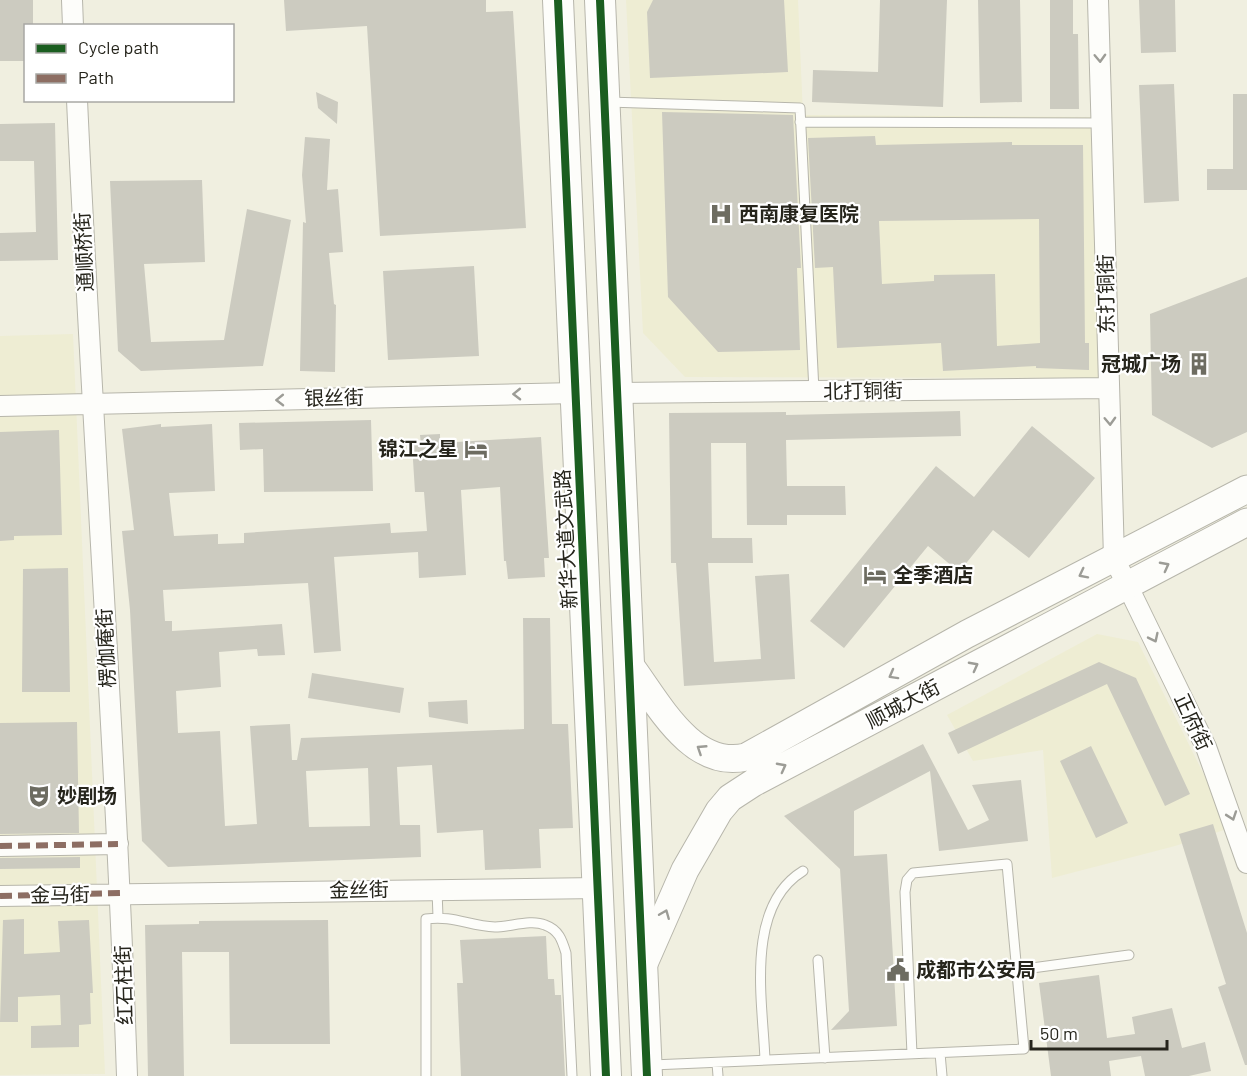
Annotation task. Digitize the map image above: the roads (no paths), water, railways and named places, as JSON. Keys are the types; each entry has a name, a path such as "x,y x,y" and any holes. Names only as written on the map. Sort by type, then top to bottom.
{"main road":[{"name":"新华大道文武路","path":"558,0 606,1076"},
{"path":"600,0 647,1071"},
{"name":"顺城大街","path":"629,664 689,741 706,753 733,760 746,757 967,634 1247,489"},
{"name":"顺城大街","path":"642,968 685,870 730,798 763,777 1247,522"}],"street":[{"path":"72,0 73,24"},
{"name":"东打铜街","path":"1098,0 1114,558 1128,585"},
{"name":"通顺桥街","path":"77,102 91,404"},
{"name":"北打铜街","path":"617,393 1108,388"},
{"name":"银丝街","path":"0,406 576,393"},
{"name":"楞伽庵街","path":"91,404 121,893"},
{"name":"正府街","path":"1128,585 1206,747 1247,863"},
{"path":"0,846 117,844"},
{"name":"金丝街","path":"121,893 598,888"},
{"name":"金马街","path":"0,896 121,893"},
{"name":"红石柱街","path":"121,893 127,1076"}],"lane":[{"path":"604,102 800,108 814,391"},
{"path":"800,122 1102,123"},
{"path":"647,1071 717,1062 825,1058 1024,1049 1007,864 913,873 907,880 905,892 912,1054"},
{"path":"765,1060 762,939 769,914 780,892 803,872"},
{"path":"437,889 438,917"},
{"path":"426,1076 426,919 438,917 456,918 473,924 495,927 542,923 555,930 562,938 566,953 572,1076"},
{"path":"1017,970 1129,955"},
{"path":"818,960 825,1058"},
{"path":"940,1053 942,1076"},
{"path":"717,1062 718,1076"}],"place":[{"name":"西南康复医院","path":"721,214"},
{"name":"冠城广场","path":"1199,364"},
{"name":"锦江之星","path":"476,449"},
{"name":"全季酒店","path":"875,575"},
{"name":"妙剧场","path":"39,796"},
{"name":"成都市公安局","path":"898,970"}]}
